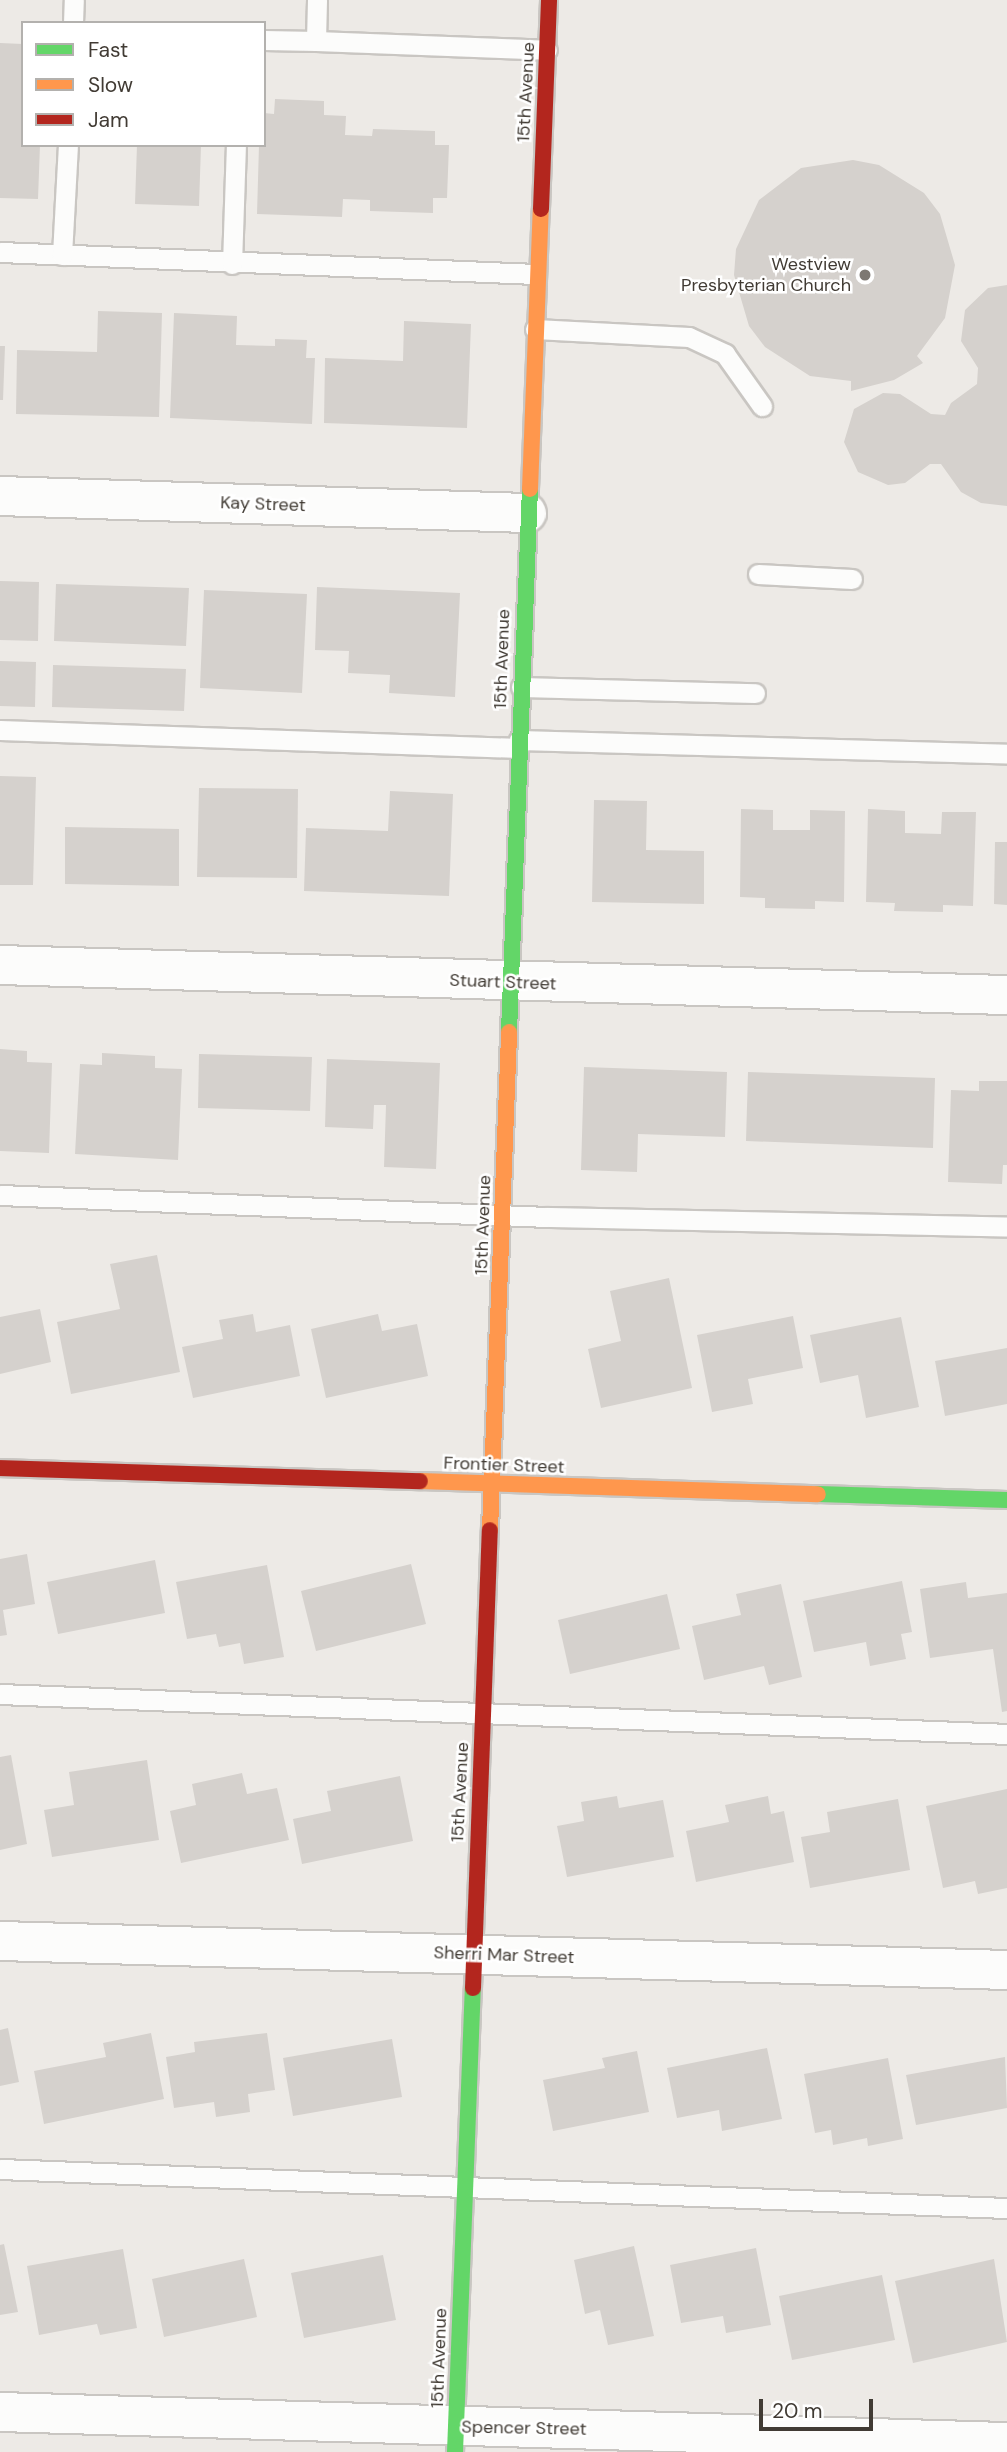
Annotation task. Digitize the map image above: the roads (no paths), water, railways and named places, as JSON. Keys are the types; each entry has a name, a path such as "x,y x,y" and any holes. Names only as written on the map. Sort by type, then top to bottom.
{"street":[{"name":"15th Avenue","path":"456,2439 536,274 549,0"},
{"name":"Kay Street","path":"0,496 527,513"},
{"name":"Stuart Street","path":"0,965 1007,995"},
{"name":"Frontier Street","path":"0,1468 1007,1500"},
{"name":"Sherri Mar Street","path":"0,1941 1007,1970"},
{"name":"Spencer Street","path":"0,2412 456,2439 1007,2442"}],"lane":[{"path":"73,21 74,0"},
{"path":"316,41 317,0"},
{"path":"266,40 547,50"},
{"path":"62,255 68,147"},
{"path":"232,264 236,147"},
{"path":"0,252 232,264 536,274"},
{"path":"534,329 689,337 725,354 762,406"},
{"path":"758,575 852,579"},
{"path":"521,687 755,693"},
{"path":"0,730 1007,754"},
{"path":"0,1195 502,1215 1007,1227"},
{"path":"0,1694 1007,1734"},
{"path":"0,2169 464,2190 1007,2208"}],"place":[{"name":"Westview Presbyterian Church","path":"865,275"}]}
